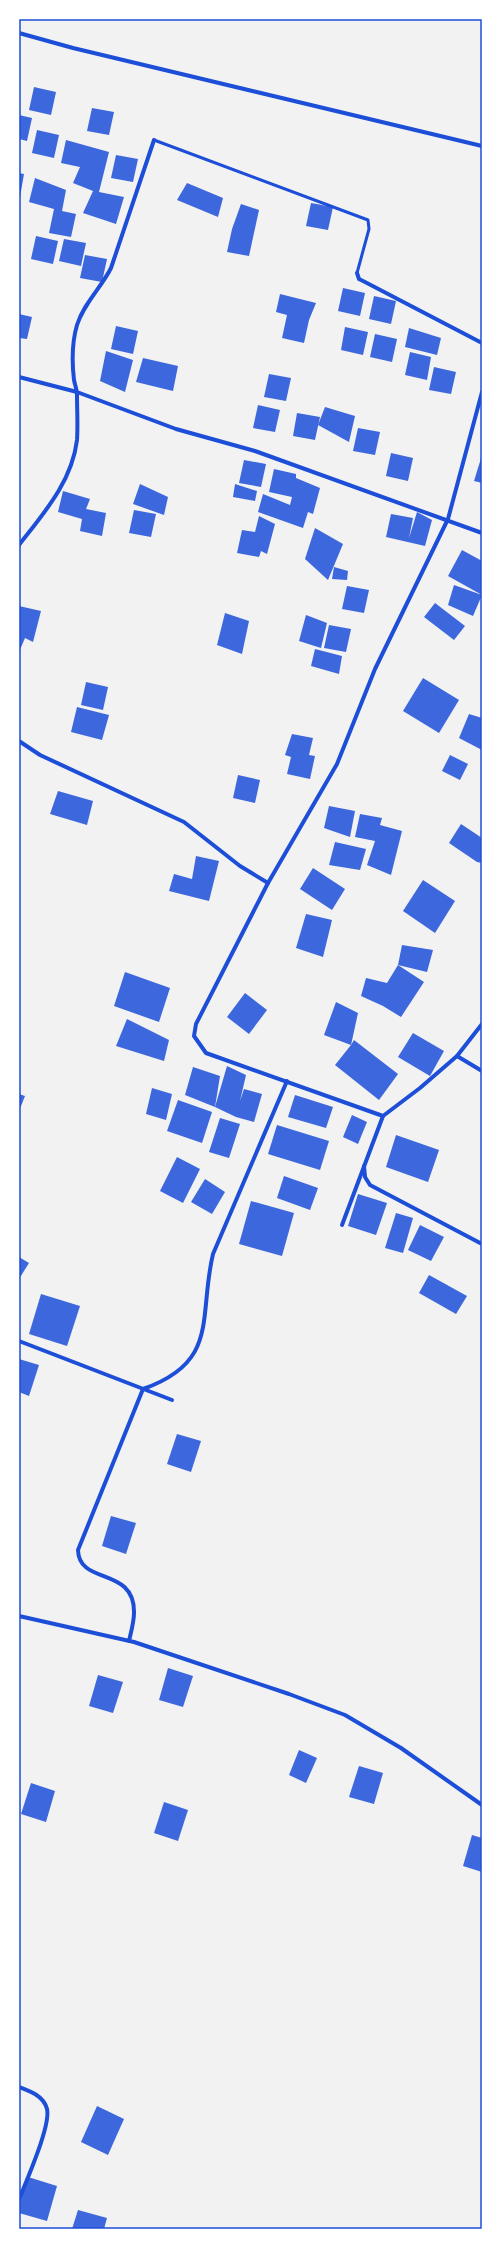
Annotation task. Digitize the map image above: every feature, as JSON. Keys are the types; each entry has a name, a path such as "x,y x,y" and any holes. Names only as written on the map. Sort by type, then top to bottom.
{"street":[{"path":"19,33 81,50 482,146"},
{"path":"19,545 51,504 65,480 73,458 77,440 77,392 74,380 73,348 77,325 88,301 103,283 111,268 154,140"},
{"path":"356,273 359,279 482,343"},
{"path":"19,377 77,392 176,429 255,451 448,519 482,533"},
{"path":"383,1116 206,1053 194,1036 196,1024 268,883 337,764 375,669 448,519 482,392"},
{"path":"19,741 40,754 184,822 240,866 268,883"},
{"path":"342,1225 383,1116 420,1088 457,1056 482,1024"},
{"path":"457,1056 482,1071"},
{"path":"129,1641 134,1614 131,1593 125,1586 115,1580 89,1570 78,1558 78,1550 143,1389 160,1382 178,1371 190,1359 198,1346 205,1325 210,1268 213,1254 286,1081"},
{"path":"364,1166 365,1177 370,1185 482,1244"},
{"path":"19,1341 172,1400"},
{"path":"19,1616 129,1641 289,1694 345,1715 401,1748 482,1805"},
{"path":"19,2087 33,2092 43,2101 47,2109 46,2125 19,2200"}],"lane":[{"path":"154,140 368,220 369,228 356,273"}],"building":[{"path":"34,87 56,92 51,115 29,110"},
{"path":"92,108 114,112 109,135 87,131"},
{"path":"19,115 32,118 27,141 19,139"},
{"path":"37,130 59,135 54,158 32,153"},
{"path":"66,140 109,152 99,192 124,197 116,224 83,213 93,191 73,183 80,167 61,163"},
{"path":"116,155 138,159 133,182 111,178"},
{"path":"19,173 24,174 20,197 19,196"},
{"path":"35,178 66,190 62,211 76,214 71,237 49,233 54,209 29,202"},
{"path":"187,183 223,198 218,217 177,200"},
{"path":"311,203 333,207 328,230 306,226"},
{"path":"241,204 259,210 249,256 227,252 232,229"},
{"path":"36,236 58,241 53,264 31,259"},
{"path":"64,239 86,243 81,266 59,261"},
{"path":"85,255 107,259 102,282 80,278"},
{"path":"343,288 365,293 360,316 338,311"},
{"path":"280,294 316,303 309,320 304,343 282,338 287,315 276,312"},
{"path":"374,296 396,301 391,324 369,319"},
{"path":"19,314 32,317 27,339 19,338"},
{"path":"116,326 138,331 133,354 111,349"},
{"path":"345,327 368,332 363,355 341,350"},
{"path":"409,328 441,338 437,355 405,347"},
{"path":"375,334 397,339 392,362 370,357"},
{"path":"106,351 133,360 125,392 100,381"},
{"path":"410,352 431,357 427,380 405,375"},
{"path":"143,358 178,366 173,391 136,382"},
{"path":"434,367 456,372 451,394 429,390"},
{"path":"269,374 291,378 286,401 264,397"},
{"path":"258,405 280,410 275,432 253,428"},
{"path":"325,407 355,416 349,442 318,425"},
{"path":"297,413 320,417 315,440 293,436"},
{"path":"358,428 380,432 375,455 353,451"},
{"path":"391,453 413,458 408,481 386,476"},
{"path":"482,455 482,483 474,481"},
{"path":"244,460 266,464 261,487 239,483"},
{"path":"274,469 296,474 296,478 320,488 313,514 308,512 303,528 258,512 263,494 290,505 292,497 269,492"},
{"path":"140,484 168,497 164,515 133,504"},
{"path":"235,484 257,491 255,501 233,497"},
{"path":"63,491 90,499 86,509 106,513 102,536 80,531 82,519 58,512"},
{"path":"134,510 156,514 151,537 129,533"},
{"path":"417,512 432,520 425,546 386,537 391,514 413,518 409,538"},
{"path":"259,516 275,524 267,554 261,551 259,557 237,553 242,530 255,532"},
{"path":"315,528 343,544 328,580 305,559"},
{"path":"462,550 482,561 482,595 448,576"},
{"path":"334,567 348,571 347,580 332,579"},
{"path":"454,585 482,595 473,616 448,605"},
{"path":"347,586 369,590 364,613 342,609"},
{"path":"435,603 465,626 454,640 424,617"},
{"path":"19,606 41,611 33,642 25,638 19,652"},
{"path":"225,613 249,621 242,654 217,645"},
{"path":"306,615 327,623 321,648 299,641"},
{"path":"329,625 351,629 346,652 324,648"},
{"path":"315,649 342,656 339,674 311,666"},
{"path":"423,678 459,700 439,733 403,711"},
{"path":"86,682 108,687 103,710 81,705"},
{"path":"77,707 109,715 102,740 71,732"},
{"path":"469,714 482,718 482,750 459,738"},
{"path":"292,734 313,738 309,755 315,756 310,779 287,774 291,757 285,755"},
{"path":"450,755 468,764 460,780 442,771"},
{"path":"238,775 260,780 255,803 233,798"},
{"path":"58,791 93,801 87,825 50,814"},
{"path":"329,806 355,811 350,837 324,828"},
{"path":"360,814 382,818 380,825 402,831 391,875 367,865 375,841 355,837"},
{"path":"461,824 482,838 482,863 477,862 449,843"},
{"path":"335,842 366,849 360,870 329,865"},
{"path":"196,856 219,861 209,901 169,891 174,874 192,879"},
{"path":"313,868 345,889 332,910 300,889"},
{"path":"423,880 455,901 435,933 403,911"},
{"path":"306,914 332,920 323,957 296,948"},
{"path":"402,945 433,950 427,972 398,965"},
{"path":"398,965 424,982 401,1017 383,1006 361,996 366,978 387,983"},
{"path":"125,972 170,988 159,1022 114,1006"},
{"path":"245,993 267,1010 249,1034 227,1017"},
{"path":"336,1002 358,1013 351,1045 324,1035"},
{"path":"127,1019 169,1040 164,1061 116,1046"},
{"path":"413,1033 444,1051 430,1076 398,1057"},
{"path":"354,1040 398,1074 379,1100 335,1065"},
{"path":"227,1066 246,1075 240,1101 244,1089 262,1094 254,1122 236,1117 215,1107"},
{"path":"193,1067 220,1076 215,1107 185,1095"},
{"path":"152,1088 172,1094 166,1120 146,1114"},
{"path":"19,1094 25,1096 19,1111"},
{"path":"295,1095 333,1107 326,1128 288,1117"},
{"path":"178,1100 212,1112 202,1143 167,1131"},
{"path":"352,1115 367,1122 358,1144 343,1137"},
{"path":"220,1118 240,1124 229,1158 209,1152"},
{"path":"277,1125 329,1141 320,1170 268,1154"},
{"path":"396,1135 439,1150 428,1182 386,1167"},
{"path":"177,1157 200,1169 183,1203 160,1191"},
{"path":"284,1176 318,1188 310,1210 277,1198"},
{"path":"205,1179 225,1192 212,1214 191,1202"},
{"path":"358,1194 387,1203 376,1235 348,1226"},
{"path":"251,1201 294,1213 282,1256 239,1244"},
{"path":"396,1213 413,1218 403,1253 385,1248"},
{"path":"420,1225 444,1237 431,1261 408,1250"},
{"path":"19,1257 29,1263 19,1279"},
{"path":"429,1275 467,1296 456,1314 419,1293"},
{"path":"41,1294 80,1306 67,1346 29,1334"},
{"path":"19,1359 39,1365 29,1396 19,1392"},
{"path":"177,1434 201,1441 191,1472 167,1464"},
{"path":"111,1516 136,1523 126,1554 102,1546"},
{"path":"168,1668 193,1676 183,1707 159,1700"},
{"path":"98,1675 123,1682 113,1713 89,1706"},
{"path":"299,1750 317,1758 306,1783 289,1775"},
{"path":"359,1766 383,1773 374,1804 349,1797"},
{"path":"31,1783 55,1791 46,1822 21,1814"},
{"path":"164,1802 188,1810 178,1841 154,1833"},
{"path":"472,1835 482,1838 482,1872 463,1866"},
{"path":"97,2106 124,2119 108,2155 81,2142"},
{"path":"28,2177 57,2186 47,2221 19,2213 19,2206"},
{"path":"78,2210 107,2218 104,2229 72,2229"}]}
